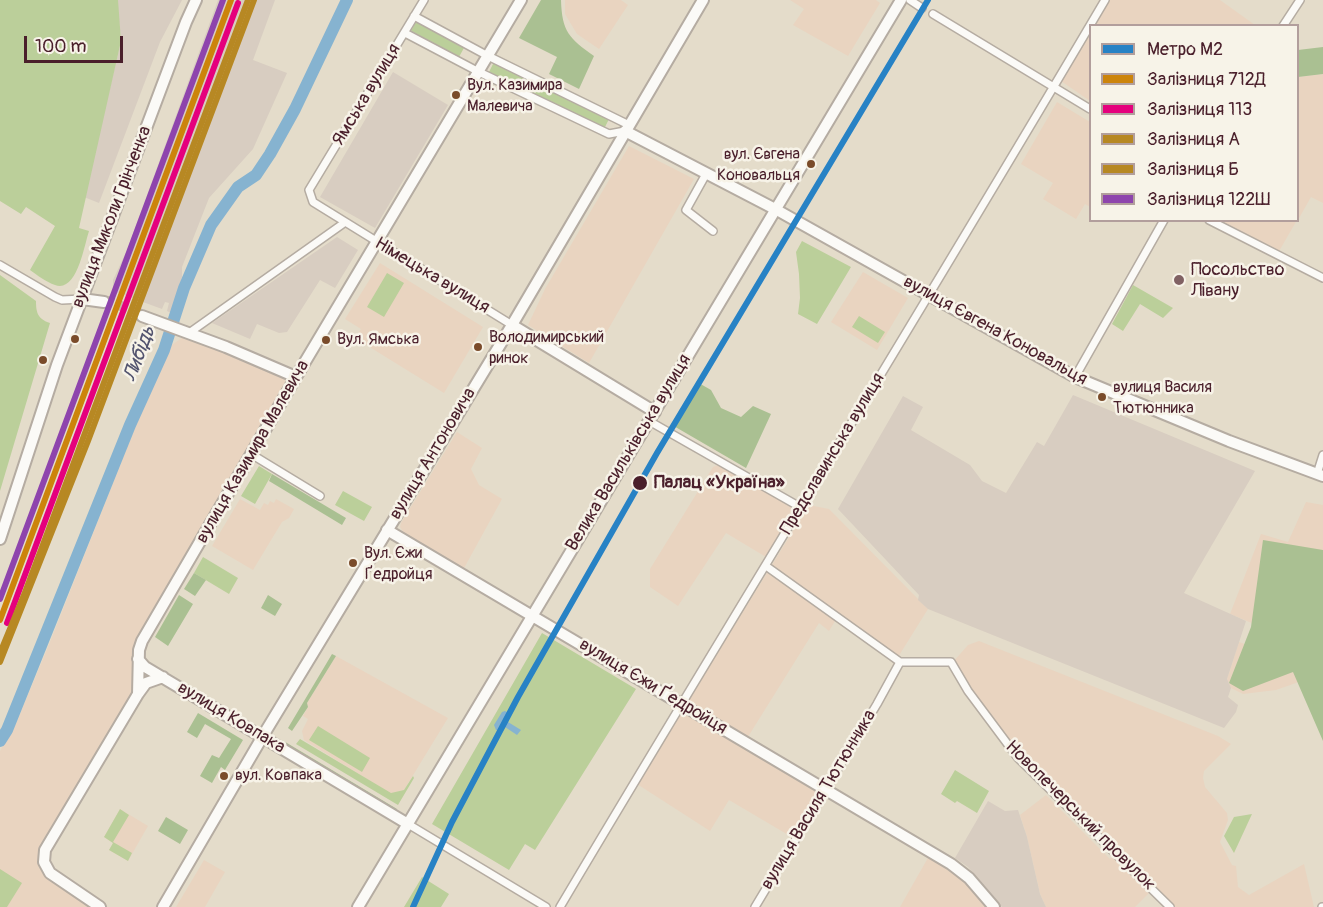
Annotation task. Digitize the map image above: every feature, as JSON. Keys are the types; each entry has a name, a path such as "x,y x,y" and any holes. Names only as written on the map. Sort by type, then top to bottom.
{"main road":[{"name":"вулиця Миколи Грінченка","path":"0,539 47,392 196,0"},
{"name":"вулиця Казимира Малевича","path":"138,694 138,659 142,641 296,377 521,0"},
{"name":"вулиця Антоновича","path":"163,907 512,325 703,0"},
{"name":"Велика Васильківська вулиця","path":"357,907 901,0"},
{"name":"вулиця Євгена Коновальця","path":"627,128 706,174 775,208 1075,377 1228,441 1320,475"},
{"path":"82,299 104,302"},
{"path":"142,316 281,369 296,377"},
{"name":"Німецька вулиця","path":"512,325 652,416"},
{"name":"вулиця Єжи Ґедройця","path":"387,530 951,864 969,878 994,907"},
{"name":"вулиця Ковпака","path":"138,659 145,667 408,824"},
{"name":"вулиця Ковпака","path":"138,694 146,683 163,677"},
{"path":"100,907 50,873 44,862 45,850 138,694"}],"street":[{"name":"Ямська вулиця","path":"309,190 424,0"},
{"path":"910,0 922,8"},
{"name":"Предславинська вулиця","path":"1091,24 1105,0"},
{"path":"1284,24 1300,0"},
{"path":"933,14 1089,108"},
{"path":"414,16 627,128"},
{"name":"Предславинська вулиця","path":"560,907 1089,27"},
{"path":"405,33 478,72 609,134 627,128"},
{"path":"706,174 686,210 713,231"},
{"name":"Німецька вулиця","path":"309,190 313,202 344,223 512,325"},
{"path":"1075,377 1163,222"},
{"path":"1213,222 1323,278"},
{"path":"185,332 344,223"},
{"path":"0,265 62,300 82,299"},
{"name":"Німецька вулиця","path":"652,416 800,507"},
{"path":"251,454 320,496"},
{"path":"1320,475 1323,454"},
{"path":"766,566 900,662"},
{"name":"вулиця Василя Тютюнника","path":"755,907 900,662"},
{"name":"Новопечерський провулок","path":"900,662 951,662 968,691 1018,758 1170,907"},
{"name":"вулиця Ковпака","path":"408,824 546,907"}],"shaded area":[{"path":"117,0 182,0 160,42 99,203 84,197 121,41"},
{"path":"218,0 275,0 253,60 287,73 253,149 209,198 182,267 182,277 171,313 167,311 169,303 165,302 162,309 113,291 113,280 127,250"},
{"path":"565,0 621,0 628,5 599,49 577,34 565,14"},
{"path":"790,0 876,0 880,3 848,56 793,25 804,9"},
{"path":"1110,0 1220,0 1254,24 1095,24"},
{"path":"1089,33 1089,100 1061,81"},
{"path":"393,72 448,105 375,228 320,197"},
{"path":"1323,74 1323,203 1311,197 1299,218 1299,77"},
{"path":"1057,102 1089,121 1089,206 1085,204 1076,219 1043,199 1053,183 1021,164"},
{"name":"Володимирський ринок","path":"629,146 694,179 589,363 528,325 545,289"},
{"path":"1218,222 1296,222 1278,253"},
{"path":"337,237 358,250 335,288 320,280 287,332 279,333 257,324 250,339 212,323"},
{"path":"380,263 483,327 444,393 355,338 361,329 345,319"},
{"path":"863,272 908,298 877,350 831,322"},
{"path":"189,333 296,377 142,641 138,694 44,862 95,907 0,907 0,751 15,726 50,642 136,425 133,424 166,349"},
{"path":"1073,395 1255,471 1184,593 1246,621 1227,679 1231,688 1228,697 1238,705 1236,712 1224,728 928,609 918,600 919,595 838,509 903,396 923,407 911,430 970,465 982,481 1006,493 1037,442 1044,446"},
{"path":"457,432 482,448 471,469 479,485 502,499 463,570 405,535 400,527"},
{"path":"718,465 794,508 766,557 726,533 678,606 650,587 650,569 713,467"},
{"path":"240,499 260,510 264,503 268,505 270,501 274,503 276,499 294,509 289,518 282,522 253,570 212,546"},
{"path":"1306,502 1323,505 1323,669 1276,690 1243,694 1231,688 1227,679 1239,642 1290,659 1254,624 1230,614 1261,534 1288,542"},
{"path":"809,505 829,509 928,609 895,662 835,621 829,631 819,623 746,740 687,702"},
{"path":"979,641 1218,736 1231,744 1204,771 1203,778 1205,787 1227,813 1228,820 1220,842 1232,865 1236,866 1238,887 1249,895 1304,864 1314,907 1172,907 1021,760 953,662 968,645"},
{"path":"336,656 448,718 404,790 391,794 304,740 302,731 308,719 303,716 308,707 307,703"},
{"path":"682,710 819,791 790,836 729,800 710,831 637,784"},
{"path":"1046,795 1110,859 1113,856 1150,892 1135,907 1046,907 1040,894 1020,815"},
{"path":"988,801 1005,811 1018,810 1027,837 1040,894 1046,907 1002,907 968,867 955,858"},
{"path":"120,809 148,826 128,861 109,850 113,843 104,837"},
{"path":"929,856 964,878 988,907 900,907"},
{"path":"204,860 225,872 205,907 176,907"}],"green space":[{"path":"0,0 118,0 121,41 79,228 89,231 78,267 69,282 63,286 52,284 30,270 55,226 26,207 21,214 0,201"},
{"path":"541,0 561,0 563,20 568,33 594,56 579,89 549,74 557,57 519,38"},
{"path":"417,20 465,46 459,57 411,31"},
{"path":"1323,47 1323,74 1299,77 1299,50"},
{"path":"494,62 609,119 604,129 489,72"},
{"path":"802,241 851,267 817,324 798,314 800,298 796,252"},
{"path":"387,273 404,283 384,317 367,307"},
{"path":"0,275 36,301 38,315 50,323 0,491"},
{"path":"1133,285 1173,308 1163,318 1140,304 1123,331 1112,324"},
{"path":"859,316 885,332 878,343 852,327"},
{"path":"697,382 711,390 721,408 741,417 753,406 771,414 746,468 672,425"},
{"path":"259,466 272,474 255,504 241,496"},
{"path":"272,474 346,518 342,525 269,481"},
{"path":"343,491 372,507 364,521 335,505"},
{"path":"1263,540 1323,550 1323,741 1293,672 1243,691 1229,683 1251,627"},
{"path":"203,557 238,578 229,594 194,573"},
{"path":"194,573 206,580 195,596 184,589"},
{"path":"179,595 193,604 168,646 155,637"},
{"path":"268,595 282,604 275,616 261,608"},
{"path":"542,633 636,689 535,850 525,844 509,870 432,824"},
{"path":"332,654 336,656 292,731 288,728"},
{"path":"198,713 243,740 225,770 221,767 212,783 200,776 212,755 219,758 231,739 205,724 197,738 187,732"},
{"path":"318,726 370,758 362,772 309,740"},
{"path":"300,739 391,793 404,790 413,776 414,778 398,805 296,744"},
{"path":"282,740 397,809 395,812 281,743"},
{"path":"955,770 989,791 977,813 941,794"},
{"path":"120,809 129,815 113,842 132,853 128,861 109,850 113,843 104,837"},
{"path":"1252,814 1234,853 1224,836 1234,817"},
{"path":"166,817 188,830 180,844 158,831"},
{"path":"0,869 22,883 7,907 0,907"},
{"path":"422,877 449,894 441,907 404,907"}],"water":[{"path":"505,711 509,713 508,722 521,730 517,735 505,727 502,732 496,730 494,725"}],"waterway":[{"name":"Либідь","path":"0,741 7,730 130,425 164,350 184,288 211,225 238,187 256,175 270,154 295,109 347,0"}],"tunnel":[{"path":"104,302 108,301 142,316"}],"metro line":[{"name":"M2","path":"413,907 452,822 518,697 657,453 928,0"}],"rail line":[{"name":"122Ш","path":"0,599 223,0"},
{"name":"712Д","path":"0,620 231,0"},
{"name":"Б","path":"0,653 24,595 248,0"},
{"name":"A","path":"0,662 88,441 254,0"},
{"name":"113","path":"7,623 238,3"}],"place":[{"name":"Вул. Казимира Малевича","path":"456,95"},
{"name":"вул. Євгена Коновальця","path":"811,164"},
{"name":"Посольство Лівану","path":"1179,280"},
{"name":"Вул. Ямська","path":"326,340"},
{"name":"Володимирський ринок","path":"478,347"},
{"name":"вулиця Василя Тютюнника","path":"1102,397"},
{"name":"Палац «Україна»","path":"640,483"},
{"name":"Вул. Єжи Ґедройця","path":"353,563"},
{"name":"вул. Ковпака","path":"224,776"}]}
